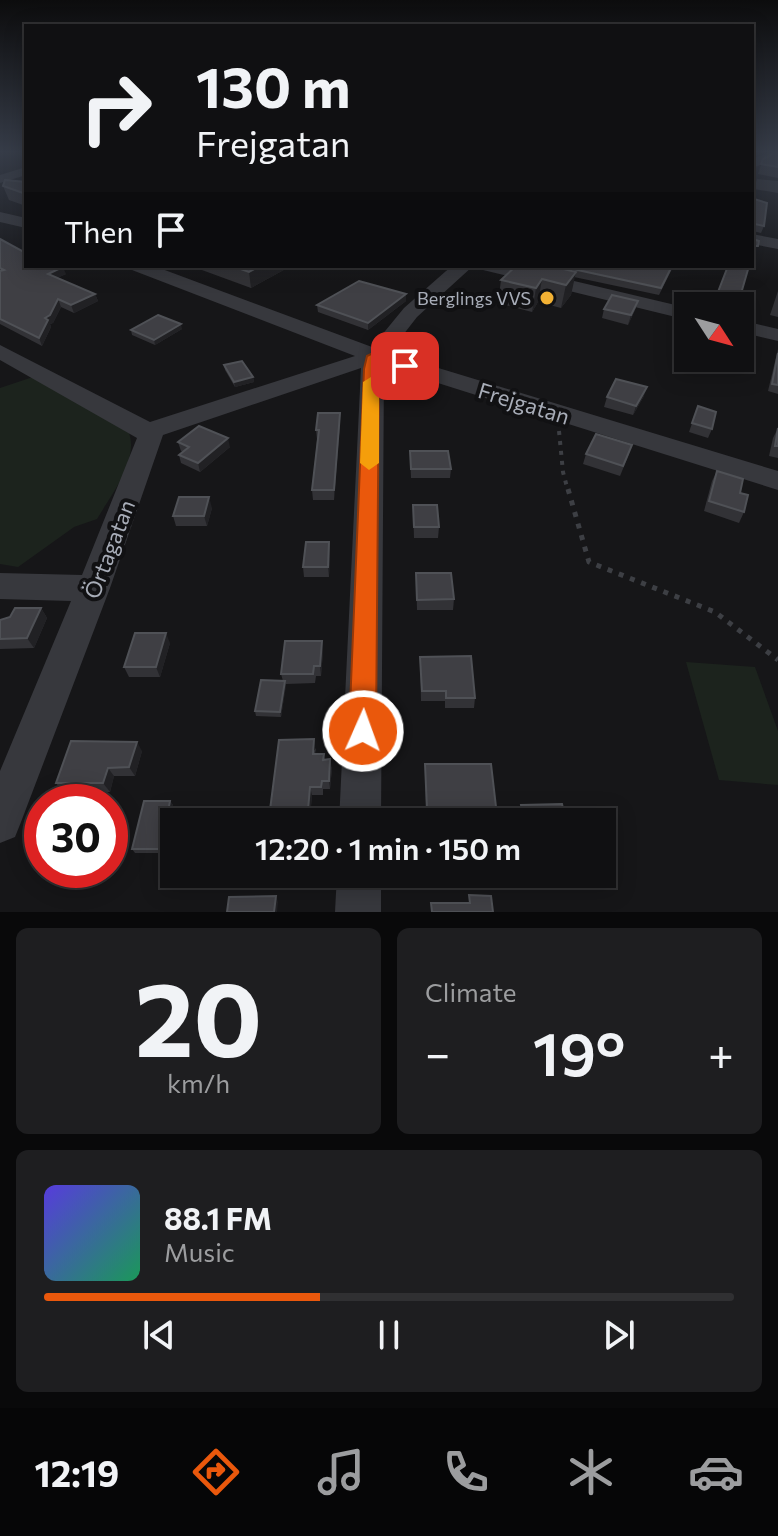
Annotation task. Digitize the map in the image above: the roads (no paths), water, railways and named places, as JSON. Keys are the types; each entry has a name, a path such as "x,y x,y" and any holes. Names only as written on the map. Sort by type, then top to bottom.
{"street":[{"path":"0,217 24,223"},
{"path":"754,239 778,244"},
{"name":"Frejgatan","path":"143,268 375,356 778,481"},
{"path":"360,808 372,369 375,356 386,340 462,268"},
{"path":"497,268 674,311"},
{"path":"754,329 778,335"},
{"path":"0,351 147,432 375,356"},
{"name":"Örtagatan","path":"0,822 150,441 147,432"},
{"path":"0,586 94,588"},
{"path":"358,912 359,888"}],"place":[{"name":"Berglings VVS","path":"547,298"}]}
